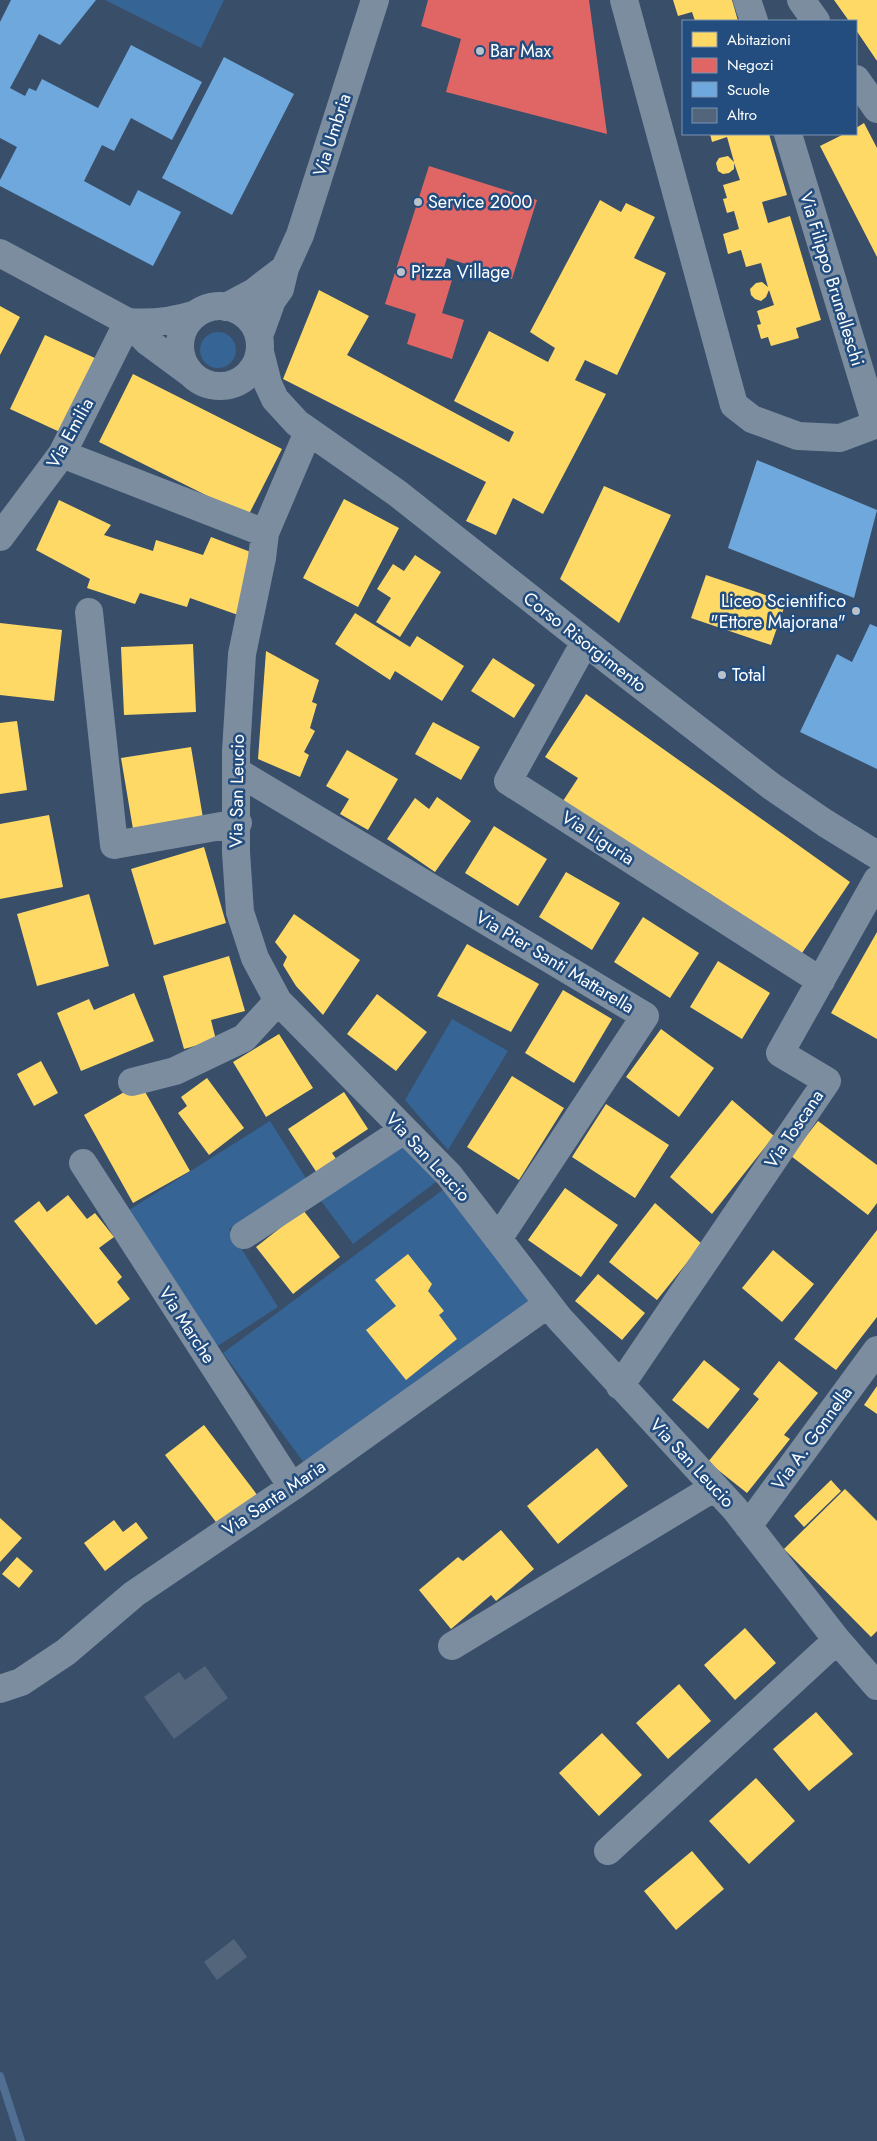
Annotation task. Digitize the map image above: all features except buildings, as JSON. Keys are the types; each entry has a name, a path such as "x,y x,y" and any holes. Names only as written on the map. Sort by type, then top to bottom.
{"street":[{"name":"Via Umbria","path":"259,344 272,300 280,289 285,268 300,235 375,0"},
{"path":"624,0 734,405 752,419 798,436 840,438 877,424"},
{"path":"747,0 754,20"},
{"path":"801,0 815,20"},
{"path":"857,79 877,109"},
{"name":"Via Filippo Brunelleschi","path":"788,135 877,424"},
{"path":"0,253 128,322 148,342 206,383 225,386 237,382 248,375 256,364 259,344 246,316 226,307 210,308 178,320 144,323 128,322"},
{"name":"Via Umbria","path":"226,307 254,292 285,268"},
{"path":"190,373 180,349 182,336 187,324 196,314"},
{"name":"Via Emilia","path":"0,537 62,454 128,322"},
{"name":"Corso Risorgimento","path":"259,344 268,384 275,399 303,428"},
{"name":"Corso Risorgimento","path":"225,386 303,428 397,492 585,642 771,786 824,823 877,855"},
{"name":"Via San Leucio","path":"303,428 264,533 262,558 242,654 236,771 238,823 236,852 240,912 255,958 278,1002 449,1175 559,1318 715,1487 837,1640 877,1686"},
{"path":"62,454 264,533"},
{"path":"89,612 114,845 238,823"},
{"name":"Via Liguria","path":"585,642 508,781 821,981"},
{"name":"Via Pier Santi Mattarella","path":"236,771 645,1016 498,1238"},
{"name":"Via Toscana","path":"620,1386 827,1081 780,1053 877,880"},
{"path":"132,1082 176,1071 244,1038 278,1002"},
{"path":"244,1235 404,1130"},
{"name":"Via Marche","path":"83,1163 292,1487"},
{"name":"Via Santa Maria","path":"0,1689 21,1682 66,1652 134,1594 292,1487 548,1304"},
{"name":"Via A. Gonnella","path":"748,1526 877,1350"},
{"path":"452,1646 715,1487"},
{"path":"608,1851 837,1640"}],"shaded area":[{"path":"105,0 224,0 201,48"},
{"path":"218,332 225,333 231,337 235,343 235,357 231,363 225,367 218,368 211,367 205,363 201,357 200,350 201,343 205,337 211,333"},
{"path":"452,1019 508,1051 448,1150 405,1100"},
{"path":"270,1121 307,1180 229,1229 278,1307 216,1347 129,1210"},
{"path":"404,1140 436,1182 353,1244 316,1194"},
{"path":"448,1186 536,1304 310,1471 223,1353"}],"waterway":[{"path":"0,2076 21,2141"}],"place":[{"name":"Bar Max","path":"480,51"},
{"name":"Service 2000","path":"418,202"},
{"name":"Pizza Village","path":"401,272"},
{"name":"Liceo Scientifico \"Ettore Majorana\"","path":"856,611"},
{"name":"Total","path":"722,675"}]}
